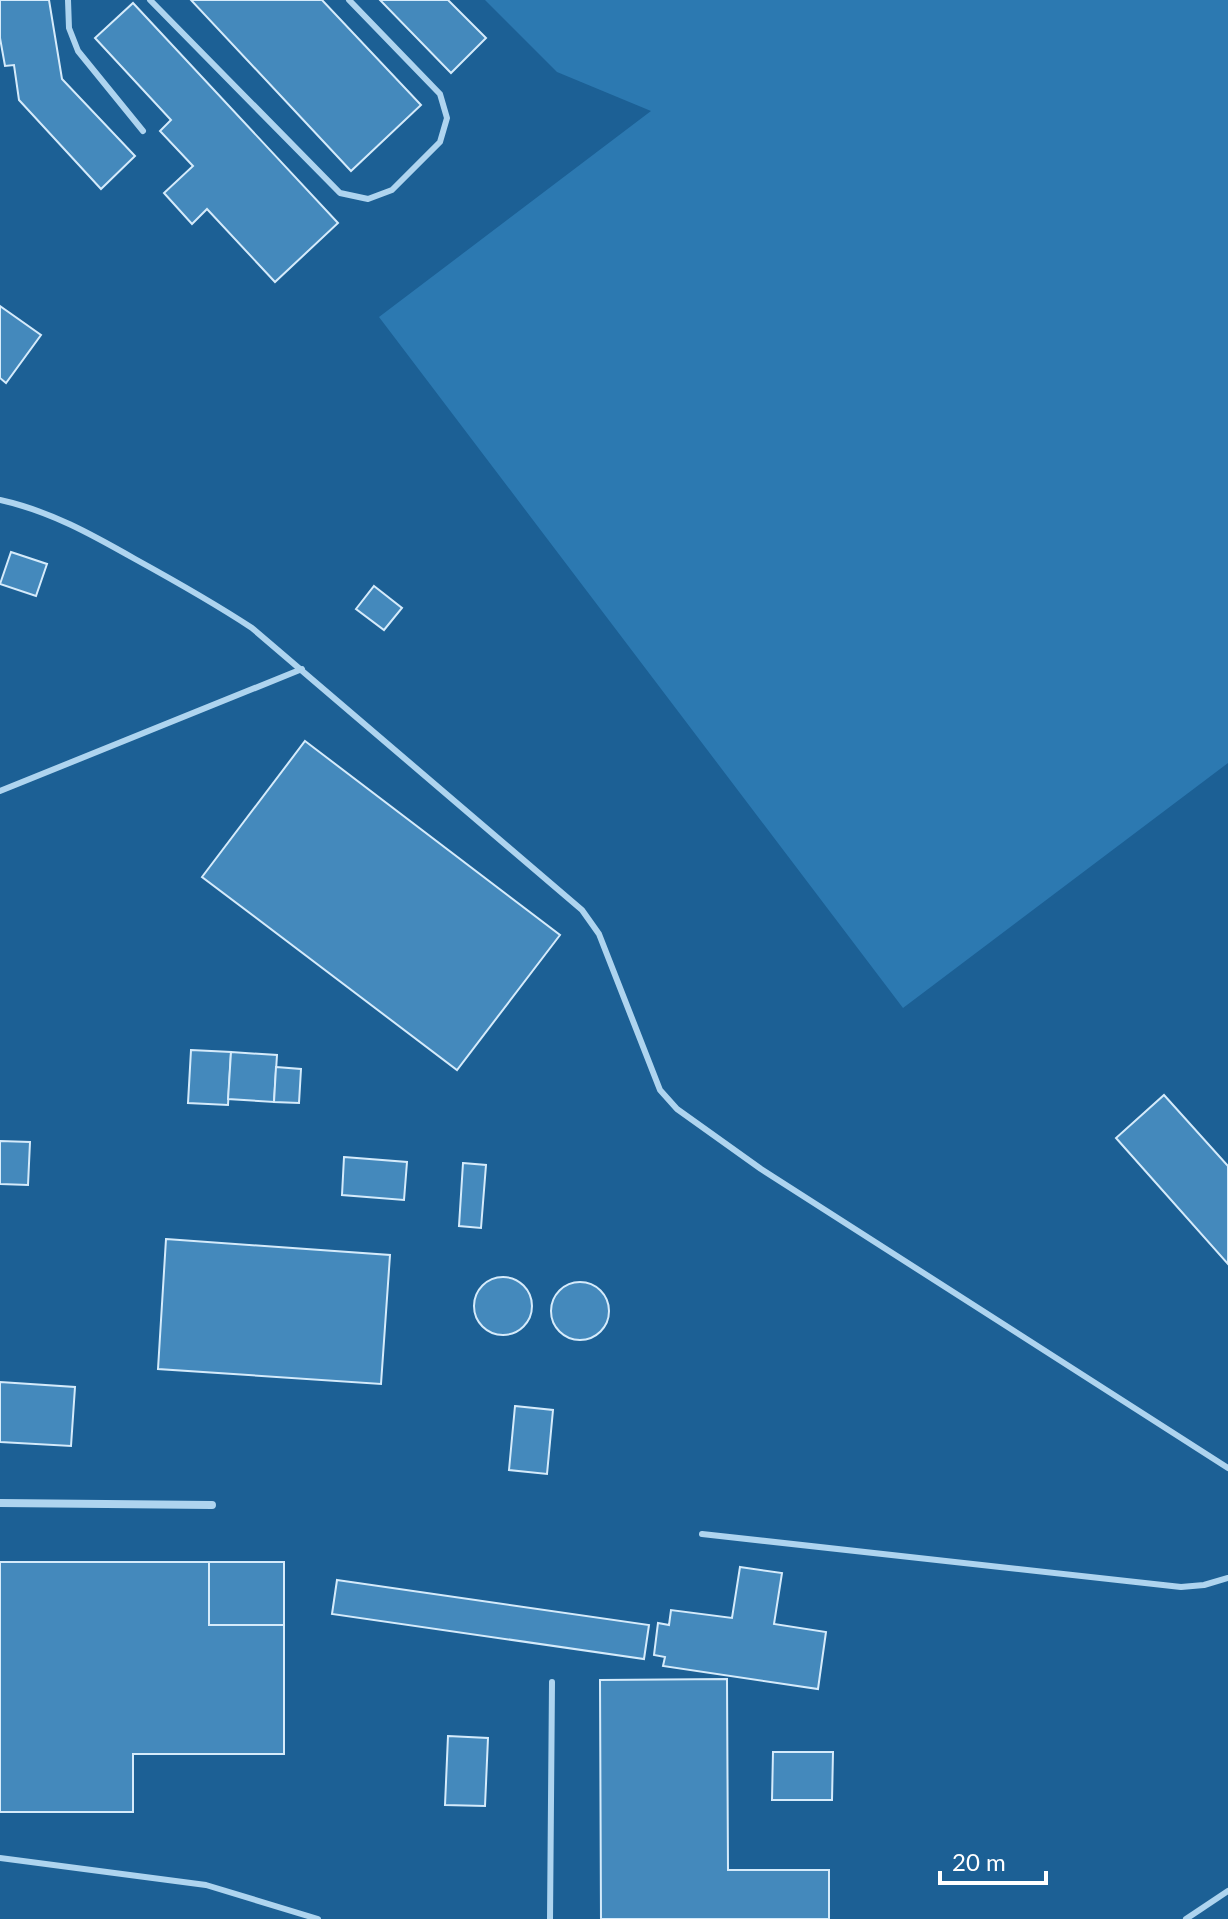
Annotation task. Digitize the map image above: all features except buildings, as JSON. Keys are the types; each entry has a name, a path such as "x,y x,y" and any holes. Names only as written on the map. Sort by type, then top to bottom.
{"street":[{"path":"0,1503 212,1505"}],"lane":[{"path":"68,0 69,28 78,51 143,131"},
{"path":"150,0 340,193 368,199 392,190 440,142 447,118 440,94 349,0"},
{"path":"0,500 66,520 209,599 252,628 582,910 599,934 660,1090 677,1109 761,1169 1228,1468"},
{"path":"0,791 302,669"},
{"path":"702,1534 1181,1587 1228,1578"},
{"path":"550,1919 552,1682"},
{"path":"0,1858 206,1885 318,1919"},
{"path":"1186,1919 1228,1891"}],"shaded area":[{"path":"485,0 1228,0 1228,763 903,1008 379,317 651,111 557,72"}]}
